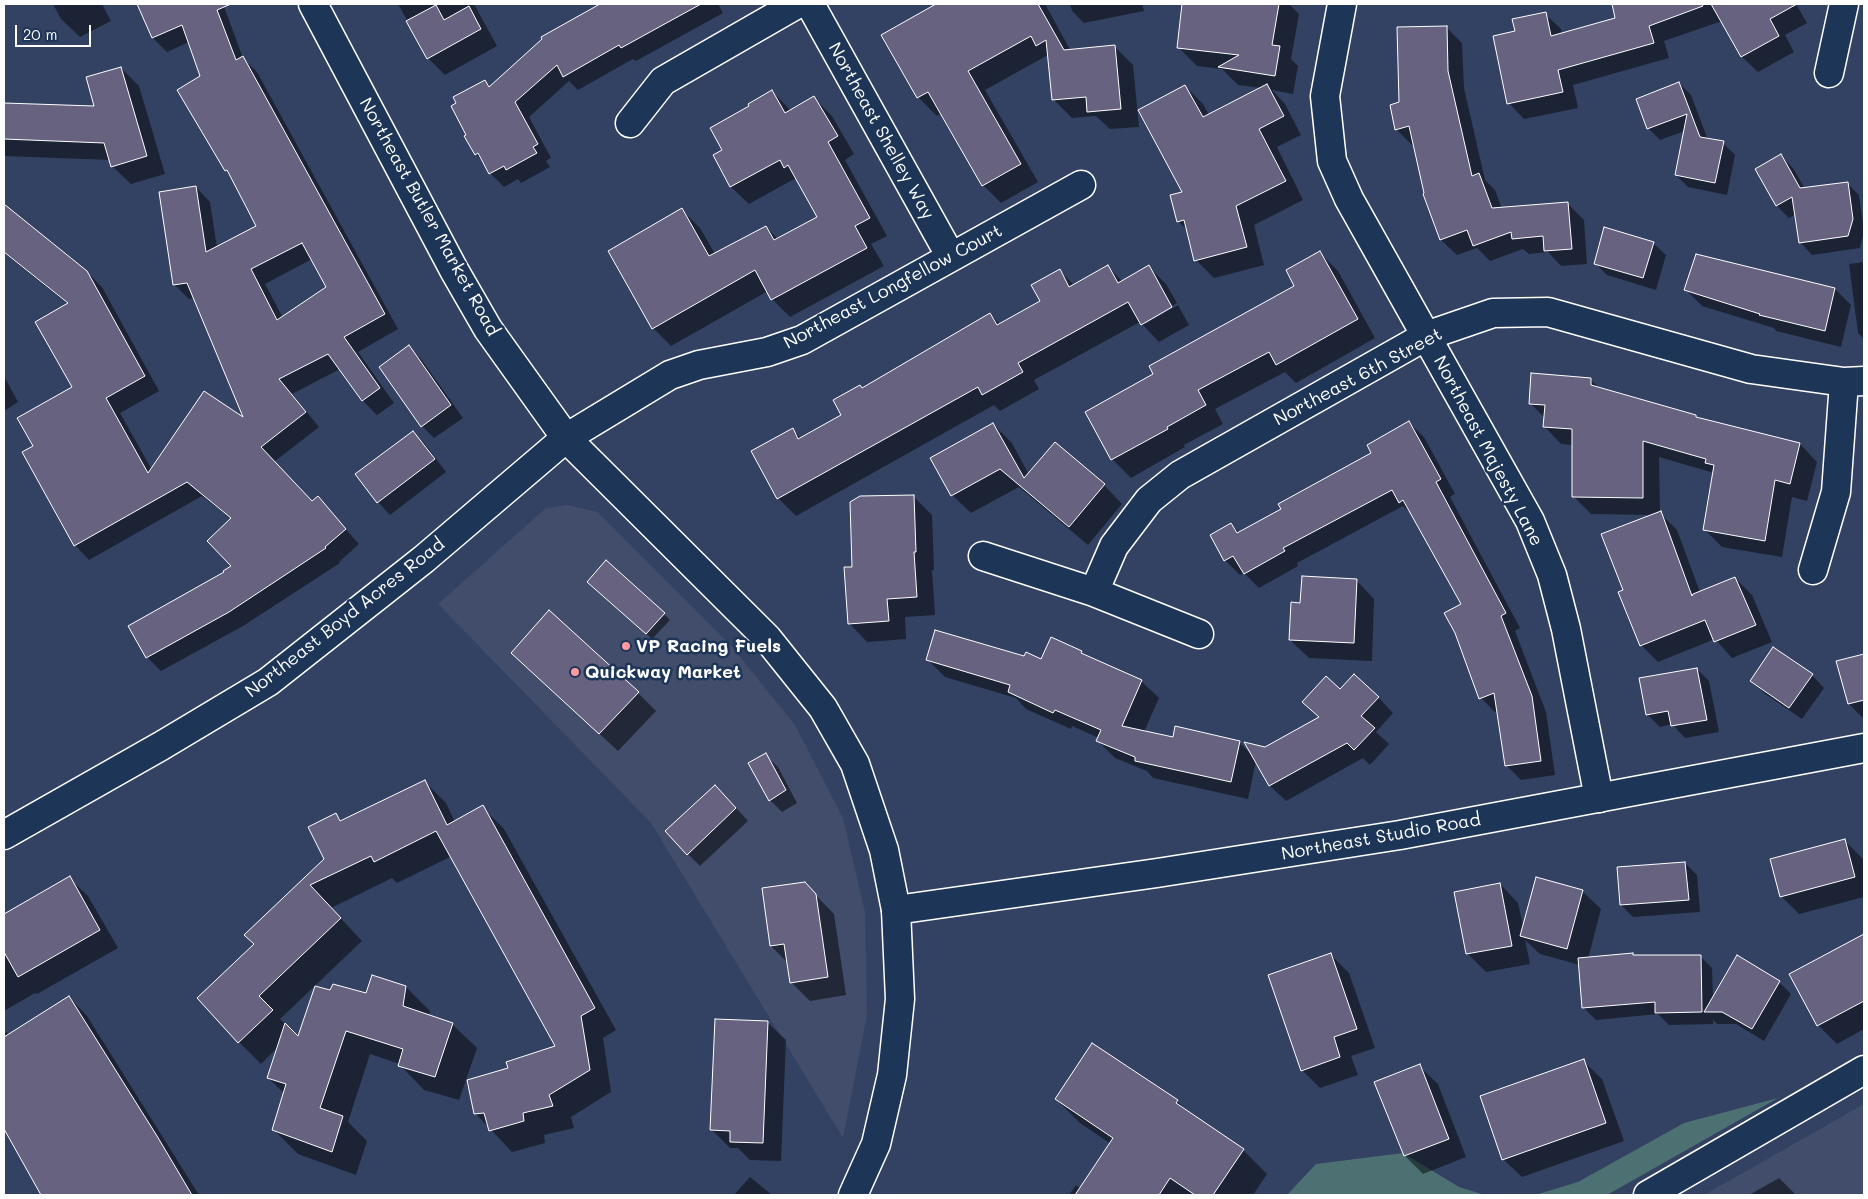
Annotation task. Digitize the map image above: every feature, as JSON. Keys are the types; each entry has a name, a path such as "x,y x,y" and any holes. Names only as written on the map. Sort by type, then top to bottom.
{"street":[{"name":"Northeast Butler Market Road","path":"313,4 454,270 488,329 566,438 767,638 822,708 856,764 884,850 896,910 900,999 892,1075 876,1144 853,1195"},
{"path":"630,123 663,80 797,4"},
{"name":"Northeast Shelley Way","path":"810,4 951,257"},
{"name":"Northeast Majesty Lane","path":"1342,4 1325,96 1332,161 1349,199 1530,521 1552,575 1566,629 1599,798"},
{"path":"1829,73 1844,4"},
{"name":"Northeast Longfellow Court","path":"566,438 670,375 699,365 767,352 802,340 1081,184"},
{"name":"Northeast 6th Street","path":"1094,592 1114,546 1149,500 1180,475 1426,336 1493,313 1548,312 1751,369 1854,381"},
{"path":"1813,570 1836,492 1854,381"},
{"name":"Northeast Boyd Acres Road","path":"4,835 161,746 268,682 424,559 566,438"},
{"path":"983,556 1094,592 1198,634"},
{"name":"Northeast Studio Road","path":"896,910 1400,836 1864,748"},
{"path":"1648,1195 1864,1070"}],"shaded area":[{"path":"568,505 597,512 732,647 795,725 843,818 865,912 867,1015 843,1138 651,823 438,604 546,508"},
{"path":"1864,1104 1864,1195 1704,1195"}],"green space":[{"path":"1778,1098 1607,1195 1535,1195 1578,1182 1684,1123"},
{"path":"1403,1153 1459,1187 1485,1195 1287,1195 1316,1164"}],"building":[{"path":"137,4 231,4 217,10 236,60 243,56 385,314 344,337 380,388 362,401 328,354 279,379 306,412 261,447 312,501 318,496 346,529 326,548 229,612 146,658 128,626 224,572 231,566 207,541 231,518 187,482 74,546 22,452 33,446 17,418 72,387 35,322 68,303 4,252 4,204 87,271 145,376 106,398 148,473 204,391 243,417 187,283 173,285 159,192 196,186 206,252 256,226 227,170 225,171 177,90 200,76 182,25 152,38","holes":["302,243 326,287 277,320 251,269"]},
{"path":"600,4 701,4 621,48 619,45 563,77 557,65 515,102 538,144 533,147 537,153 506,170 504,166 489,174 478,153 475,155 464,136 466,135 451,106 456,103 453,97 485,80 489,87 542,39 541,37"},
{"path":"936,4 1038,4 1064,50 1115,45 1121,109 1087,112 1086,97 1052,100 1046,40 1036,46 1031,36 968,71 1021,164 982,186 928,92 917,98 881,35"},
{"path":"1182,4 1279,4 1272,45 1280,46 1275,76 1218,67 1239,55 1177,48"},
{"path":"1612,4 1702,4 1703,6 1649,26 1654,43 1558,70 1563,92 1507,104 1493,36 1515,31 1512,19 1546,12 1551,36 1615,18"},
{"path":"1711,4 1797,4 1770,19 1779,36 1741,57"},
{"path":"436,5 444,20 469,6 481,29 427,59 406,21"},
{"path":"1447,26 1448,71 1472,176 1479,173 1492,208 1568,202 1572,249 1544,251 1543,236 1512,239 1511,232 1473,246 1467,230 1440,240 1423,194 1409,126 1395,130 1390,105 1399,102 1397,27"},
{"path":"121,67 147,156 111,167 104,143 4,139 4,103 94,106 86,77"},
{"path":"1679,82 1700,137 1724,141 1715,183 1675,175 1687,114 1647,129 1636,99"},
{"path":"1267,84 1284,116 1259,129 1286,181 1236,206 1247,247 1194,261 1184,220 1177,222 1170,195 1182,192 1138,110 1185,85 1203,117"},
{"path":"772,90 785,113 814,96 838,136 828,142 870,218 855,226 867,248 771,300 755,270 652,329 608,251 682,208 709,256 766,226 774,240 817,217 788,165 784,168 780,160 730,187 713,155 722,150 710,128 749,106 748,104"},
{"path":"1781,154 1800,188 1848,182 1853,219 1848,236 1799,243 1792,197 1776,206 1755,169"},
{"path":"1604,227 1654,242 1643,278 1594,264"},
{"path":"1320,251 1358,319 1276,365 1269,352 1198,390 1206,405 1167,427 1168,429 1111,460 1085,412 1153,374 1149,366 1294,286 1286,270"},
{"path":"1696,254 1835,288 1825,331 1759,315 1684,290"},
{"path":"1108,265 1118,283 1149,265 1172,307 1141,325 1128,302 1018,363 1023,372 982,395 978,387 777,499 751,451 793,428 798,439 841,415 833,400 860,385 862,388 990,313 997,325 1040,301 1031,285 1060,269 1069,287"},
{"path":"409,345 451,405 421,427 379,367"},
{"path":"1531,373 1591,378 1591,385 1696,415 1696,417 1800,443 1790,484 1775,480 1765,541 1703,530 1714,465 1705,463 1706,459 1643,441 1643,498 1572,497 1572,429 1543,427 1545,405 1529,404"},
{"path":"1409,421 1441,479 1436,482 1506,613 1501,616 1532,696 1541,761 1505,766 1494,693 1479,699 1455,633 1444,613 1461,604 1403,500 1399,503 1392,490 1283,548 1285,551 1244,574 1233,556 1224,561 1210,535 1231,523 1237,533 1281,509 1278,504 1371,453 1367,445"},
{"path":"993,423 1024,478 1055,442 1105,484 1069,527 1000,469 951,496 930,458"},
{"path":"413,431 435,459 377,503 355,474"},
{"path":"914,495 916,552 914,552 917,597 887,599 889,621 848,624 844,567 852,567 850,502 860,496"},
{"path":"1661,511 1692,596 1735,577 1756,625 1714,642 1705,620 1640,646 1618,592 1623,590 1601,534"},
{"path":"606,560 665,613 646,634 587,582"},
{"path":"1302,576 1357,579 1354,643 1289,640 1291,602 1300,603"},
{"name":"Quickway Market","path":"549,610 639,692 599,734 511,653"},
{"path":"935,630 1024,656 1026,652 1041,659 1051,637 1082,651 1081,653 1142,680 1122,726 1173,737 1175,726 1240,741 1231,782 1135,761 1135,757 1096,741 1101,730 1055,710 1053,713 1008,692 1010,685 926,660"},
{"path":"1773,647 1813,674 1789,708 1750,681"},
{"path":"1864,654 1864,700 1848,704 1836,661"},
{"path":"1697,668 1707,720 1671,726 1668,711 1646,715 1639,678"},
{"path":"1354,674 1379,697 1361,716 1375,728 1354,750 1347,743 1269,786 1244,742 1265,747 1319,717 1302,702 1326,676 1340,689"},
{"path":"766,753 786,790 769,801 748,763"},
{"path":"425,780 447,825 483,805 595,1008 581,1016 590,1070 549,1095 553,1106 523,1113 524,1121 489,1131 484,1113 474,1114 467,1080 508,1068 506,1062 555,1046 436,831 374,862 371,856 310,885 341,918 259,996 273,1010 238,1043 197,998 254,944 244,935 324,859 308,827 336,813 340,821"},
{"path":"715,785 736,808 687,855 665,831"},
{"path":"1845,839 1855,877 1780,897 1770,859"},
{"path":"1685,862 1689,900 1620,905 1617,867"},
{"path":"70,876 100,930 18,977 4,952 4,914"},
{"path":"1536,877 1583,890 1567,949 1520,936"},
{"path":"805,882 816,894 828,977 790,983 784,944 770,946 762,888"},
{"path":"1500,883 1512,946 1466,954 1454,892"},
{"path":"1864,934 1864,1001 1817,1026 1789,974"},
{"path":"1331,953 1357,1029 1334,1037 1340,1057 1301,1071 1268,975"},
{"path":"1633,953 1633,955 1701,955 1702,1012 1655,1013 1655,1002 1582,1008 1578,958"},
{"path":"1737,955 1780,981 1752,1029 1722,1012 1704,1012"},
{"path":"372,975 406,986 403,1006 453,1023 435,1077 398,1066 403,1049 346,1031 320,1108 343,1116 332,1152 272,1130 286,1084 267,1078 285,1023 298,1036 315,986 330,990 333,984 366,993"},
{"path":"69,996 192,1195 41,1195 4,1129 4,1037"},
{"path":"715,1019 768,1021 763,1143 730,1142 730,1131 710,1130"},
{"path":"1092,1043 1178,1100 1176,1103 1244,1149 1213,1195 1195,1195 1170,1178 1159,1195 1075,1195 1113,1138 1055,1099"},
{"path":"1584,1059 1606,1123 1502,1160 1480,1096"},
{"path":"1420,1064 1449,1139 1404,1156 1374,1082"}],"place":[{"name":"VP Racing Fuels","path":"626,646"},
{"name":"Quickway Market","path":"575,672"}]}
